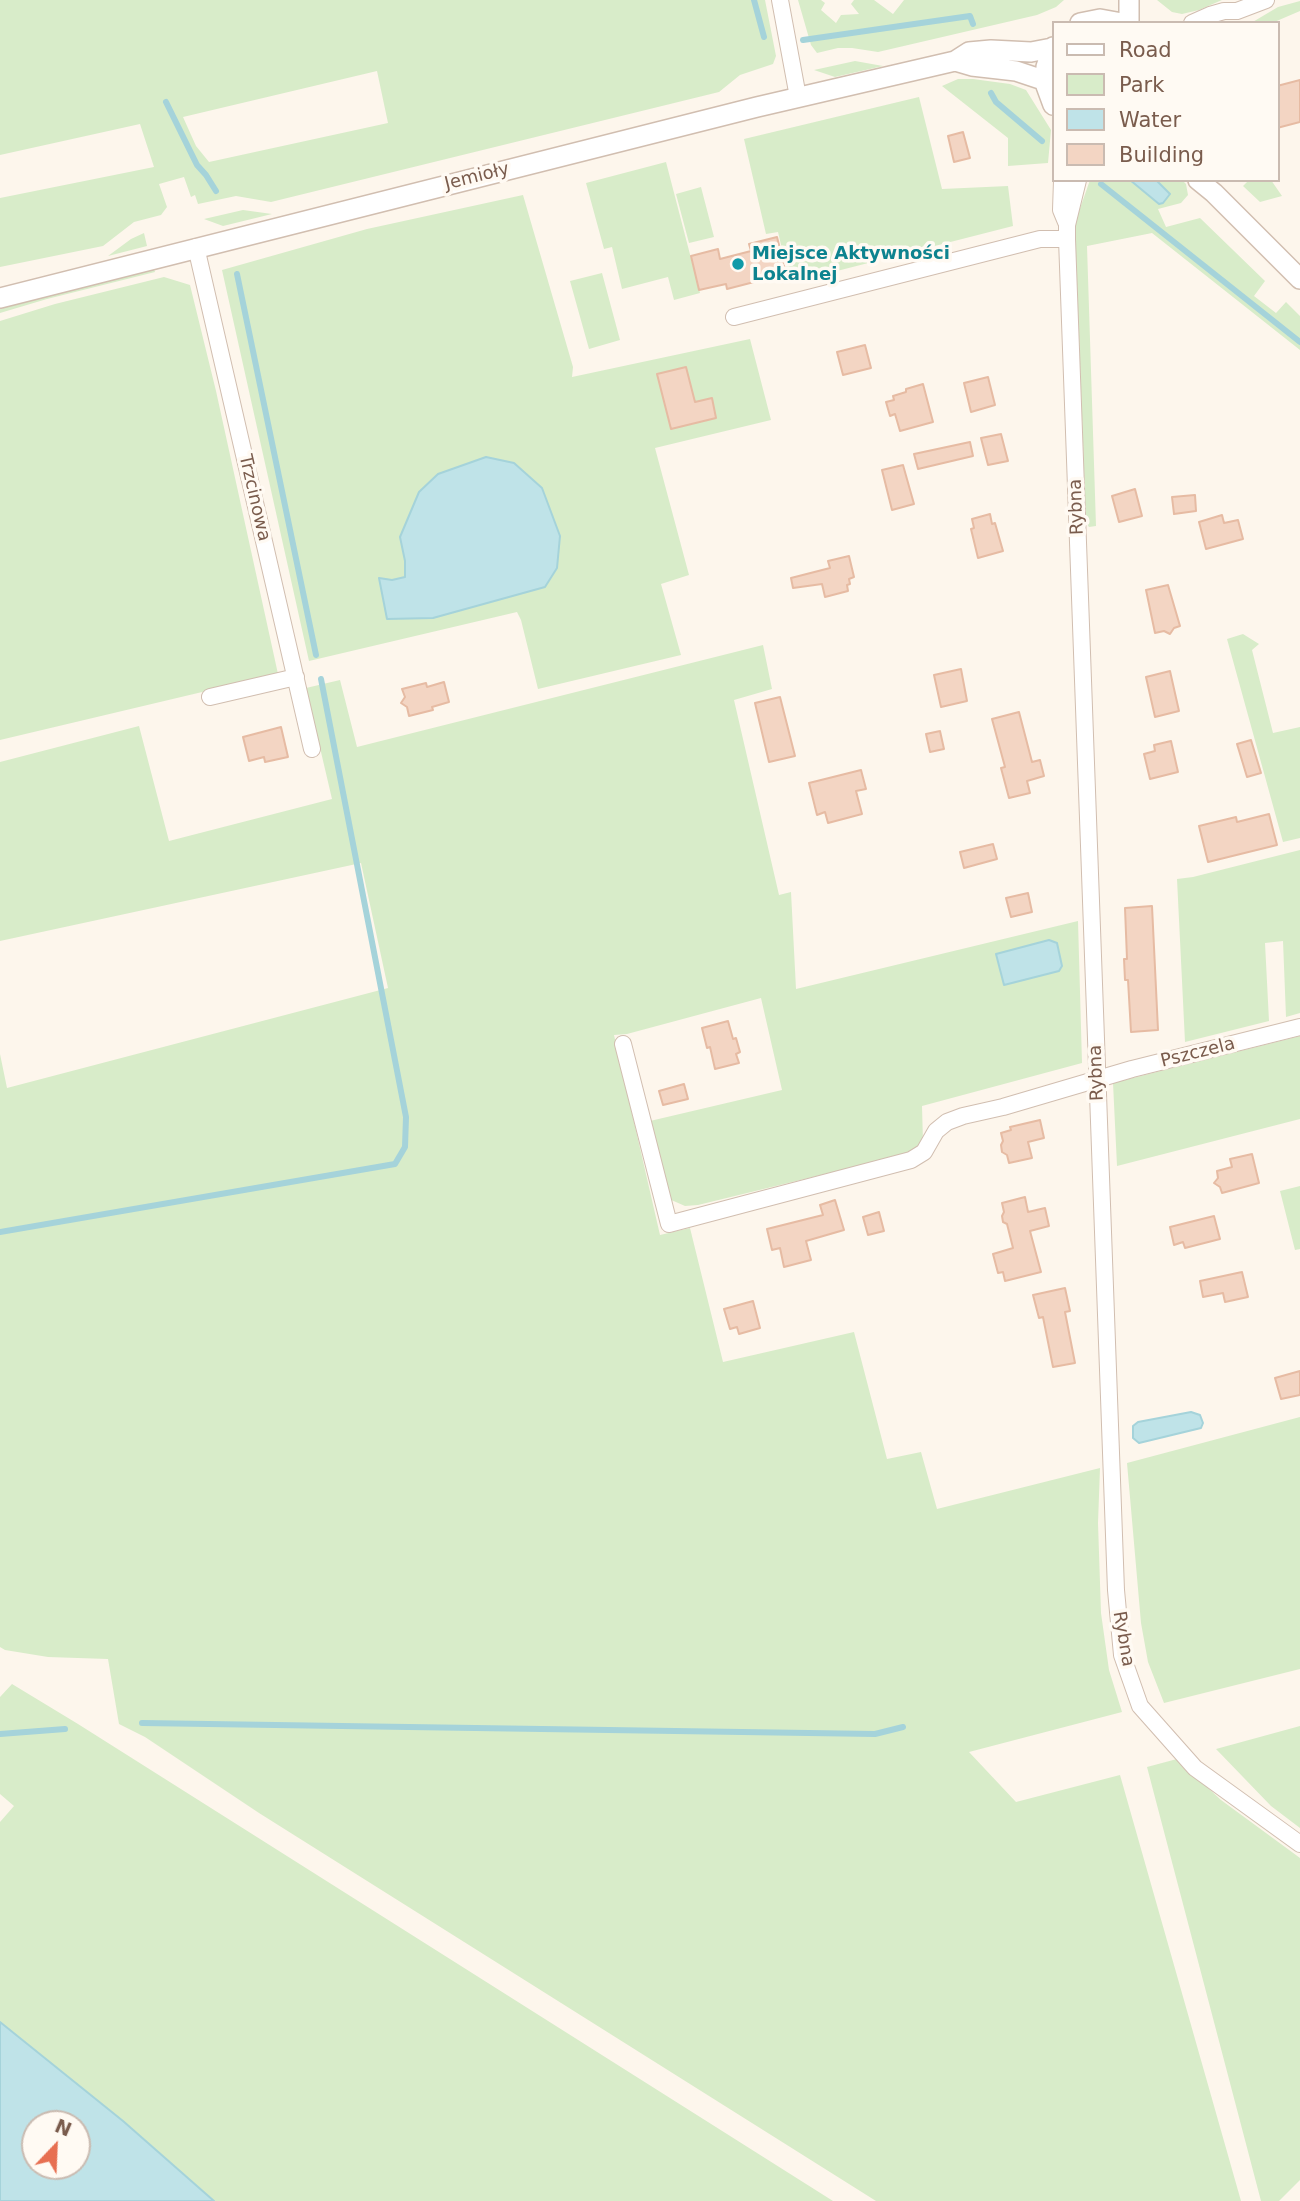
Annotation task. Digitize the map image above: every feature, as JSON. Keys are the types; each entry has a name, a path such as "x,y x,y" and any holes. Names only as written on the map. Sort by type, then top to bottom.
{"street":[{"path":"780,0 798,97"},
{"path":"1087,21 1102,0"},
{"path":"1129,0 1129,21"},
{"path":"1197,21 1224,11 1233,17 1266,0"},
{"path":"1087,21 1117,21"},
{"name":"Jemioły","path":"0,298 798,97 955,61 969,52 1031,52 1052,48"},
{"path":"1052,51 1046,67 1046,86 1052,102"},
{"name":"Jemioły","path":"955,61 972,66 1016,71 1046,81"},
{"name":"Rybna","path":"1062,182 1062,209 1067,232 1116,1590 1122,1655 1140,1706 1195,1768 1300,1844"},
{"name":"Rybna","path":"1067,232 1078,182"},
{"path":"1206,184 1300,279"},
{"path":"734,317 1067,232"},
{"name":"Trzcinowa","path":"197,247 312,749"},
{"path":"210,697 296,677"},
{"name":"Pszczela","path":"623,1044 669,1224 911,1160 924,1152 936,1131 947,1122 963,1116 1300,1027"}],"green space":[{"path":"0,0 765,0 776,56 773,64 740,75 719,92 271,202 236,196 198,204 195,195 191,197 184,177 159,184 167,207 161,215 134,222 103,246 0,267 0,198 154,167 140,124 0,155","holes":["377,71 388,123 209,162 196,146 183,117"]},
{"path":"798,0 821,0 825,3 821,10 836,23 841,15 859,14 851,4 854,0 874,0 893,14 904,0 1064,0 1056,7 1037,15 878,52 838,48 817,53 811,45"},
{"path":"1157,0 1222,0 1182,14 1172,12"},
{"path":"1300,1 1300,11 1277,21 1254,21 1278,7"},
{"path":"855,61 883,66 835,77 814,70"},
{"path":"958,79 1010,84 1026,90 1051,130 1048,163 1008,166 1008,138 942,86"},
{"path":"919,97 942,189 1008,186 1013,226 790,283 778,232 766,234 744,139"},
{"path":"666,162 700,293 674,300 668,277 622,289 612,247 604,249 586,183"},
{"path":"1089,182 1184,182 1188,195 1181,203 1158,209 1166,227 1200,218 1265,281 1254,296 1276,313 1286,302 1300,316 1300,350 1152,233 1087,246 1096,526 1089,527 1086,522 1075,230"},
{"path":"1247,182 1272,182 1282,196 1260,202 1243,186"},
{"path":"701,187 714,237 689,243 676,194"},
{"path":"523,195 573,367 572,377 750,339 771,420 655,448 689,575 661,584 681,655 538,689 517,612 309,661 222,270 367,229","holes":["560,536 557,568 433,618 379,578 392,580 405,577 400,537"]},
{"path":"243,210 272,214 223,226 204,219"},
{"path":"144,233 147,246 108,256 131,239"},
{"path":"153,266 155,272 0,313 0,309 61,290"},
{"path":"602,273 620,340 589,349 570,281"},
{"path":"164,277 190,285 278,674 0,740 0,321 55,304"},
{"path":"1243,634 1259,644 1252,650 1273,733 1300,727 1300,838 1283,842 1227,639"},
{"path":"763,645 772,689 734,700 779,895 791,892 796,989 1078,921 1082,1063 922,1106 923,1142 915,1152 685,1206 669,1199 650,1121 782,1090 761,998 627,1034 614,1035 660,1235 690,1228 723,1362 854,1332 887,1459 921,1452 937,1509 1100,1468 1098,1523 1101,1613 1109,1670 1122,1712 969,1752 1016,1802 1120,1775 1241,2201 876,2201 259,1813 145,1737 119,1724 108,1659 48,1657 0,1647 0,1054 7,1088 388,988 361,863 0,941 0,762 139,726 169,841 332,799 306,688 340,680 357,747"},
{"path":"1300,850 1300,1013 1286,1017 1283,941 1265,943 1269,1021 1185,1042 1177,879"},
{"path":"1300,1036 1300,1119 1117,1166 1113,1083"},
{"path":"1300,1186 1300,1249 1295,1250 1280,1191"},
{"path":"1300,1417 1300,1669 1164,1703 1148,1662 1141,1623 1127,1463"},
{"path":"12,1684 833,2201 207,2201 0,2027 0,1822 14,1806 0,1794 0,1697"},
{"path":"1300,1726 1300,1828 1271,1806 1216,1749"},
{"path":"1177,1759 1221,1800 1300,1858 1300,2180 1279,2201 1261,2201 1147,1767"}],"water":[{"path":"1132,182 1158,182 1170,194 1159,204"},
{"path":"486,457 514,463 542,488 560,536 557,568 545,587 433,618 387,619 379,578 392,580 405,577 400,537 419,492 438,474"},
{"path":"1049,940 1057,943 1062,966 1059,971 1004,985 996,954"},
{"path":"1191,1412 1200,1415 1203,1423 1201,1428 1139,1443 1133,1438 1133,1426 1138,1422"},
{"path":"0,2022 123,2121 214,2201 0,2201"}],"building":[{"path":"1300,80 1300,122 1279,127 1279,85"},
{"path":"963,132 970,158 954,162 948,136"},
{"name":"Miejsce Aktywności Lokalnej","path":"777,237 785,269 757,276 758,281 727,289 726,284 699,290 691,256 718,249 720,259 751,251 749,244"},
{"path":"865,345 871,368 843,375 837,352"},
{"path":"686,367 695,402 712,398 716,418 671,429 657,374"},
{"path":"988,377 995,405 971,412 964,383"},
{"path":"923,384 933,422 900,431 895,414 890,416 886,402 894,400 893,396 906,392 906,389"},
{"path":"1001,434 1008,461 988,465 981,438"},
{"path":"970,442 973,456 918,469 914,454"},
{"path":"903,465 914,504 892,510 882,470"},
{"path":"1135,489 1142,516 1119,522 1112,496"},
{"path":"1195,495 1196,511 1174,514 1172,497"},
{"path":"990,514 1003,551 978,558 971,529 974,528 972,519"},
{"path":"1222,515 1224,523 1238,520 1243,539 1206,549 1199,522"},
{"path":"849,556 854,577 849,579 848,591 825,597 822,584 793,588 791,578 830,568 828,561"},
{"path":"1168,585 1180,626 1174,628 1170,634 1164,631 1155,633 1146,590"},
{"path":"961,669 967,701 941,707 934,675"},
{"path":"1170,671 1179,711 1155,717 1146,677"},
{"path":"444,682 449,702 432,707 433,710 409,716 407,707 401,703 405,697 402,689 426,683 427,687"},
{"path":"780,697 795,756 769,762 755,703"},
{"path":"1019,712 1032,762 1040,760 1044,776 1027,781 1030,793 1009,798 1001,768 1005,767 992,719"},
{"path":"281,727 288,757 265,762 264,757 249,761 243,737"},
{"path":"940,731 944,749 930,752 926,734"},
{"path":"1251,740 1261,773 1247,777 1237,744"},
{"path":"1171,741 1178,772 1150,779 1144,754 1155,751 1154,745"},
{"path":"861,770 866,789 856,791 862,814 828,823 825,812 817,815 809,783"},
{"path":"1269,814 1277,845 1208,862 1199,826 1236,817 1237,822"},
{"path":"993,844 997,859 964,868 960,852"},
{"path":"1028,893 1032,912 1011,917 1006,898"},
{"path":"1152,906 1158,1030 1131,1032 1128,980 1125,980 1125,908"},
{"path":"728,1021 740,1052 736,1054 739,1063 715,1069 702,1028"},
{"path":"684,1084 688,1099 663,1105 659,1091"},
{"path":"1040,1120 1044,1138 1028,1142 1032,1158 1009,1163 1007,1155 1002,1152 1001,1133 1011,1130 1010,1127"},
{"path":"1252,1154 1259,1183 1222,1193 1220,1187 1214,1183 1218,1178 1217,1171 1232,1167 1230,1159"},
{"path":"1025,1197 1028,1212 1045,1208 1049,1226 1030,1231 1041,1272 1005,1281 1003,1272 998,1273 993,1254 1013,1248 1007,1224 1003,1222 1002,1203"},
{"path":"835,1200 844,1230 806,1241 811,1260 784,1267 780,1248 772,1250 767,1229 823,1215 820,1205"},
{"path":"879,1212 884,1231 868,1235 863,1217"},
{"path":"1214,1216 1220,1239 1185,1248 1183,1242 1174,1245 1170,1227"},
{"path":"1242,1272 1248,1297 1225,1302 1223,1293 1203,1297 1200,1281"},
{"path":"1065,1288 1070,1311 1065,1312 1075,1363 1053,1367 1043,1317 1039,1318 1033,1295"},
{"path":"753,1301 760,1328 739,1334 737,1327 730,1329 724,1309"},
{"path":"1300,1371 1300,1395 1281,1399 1275,1378"}],"waterway":[{"path":"754,0 764,37"},
{"path":"803,40 970,16 973,24"},
{"path":"991,93 996,102 1042,141"},
{"path":"166,102 197,165 216,191"},
{"path":"1101,184 1300,342"},
{"path":"237,274 316,655"},
{"path":"0,1232 395,1164 405,1147 406,1117 321,679"},
{"path":"142,1723 875,1734 903,1727"},
{"path":"0,1734 65,1729"}],"place":[{"name":"Miejsce Aktywności Lokalnej","path":"738,264"}]}
